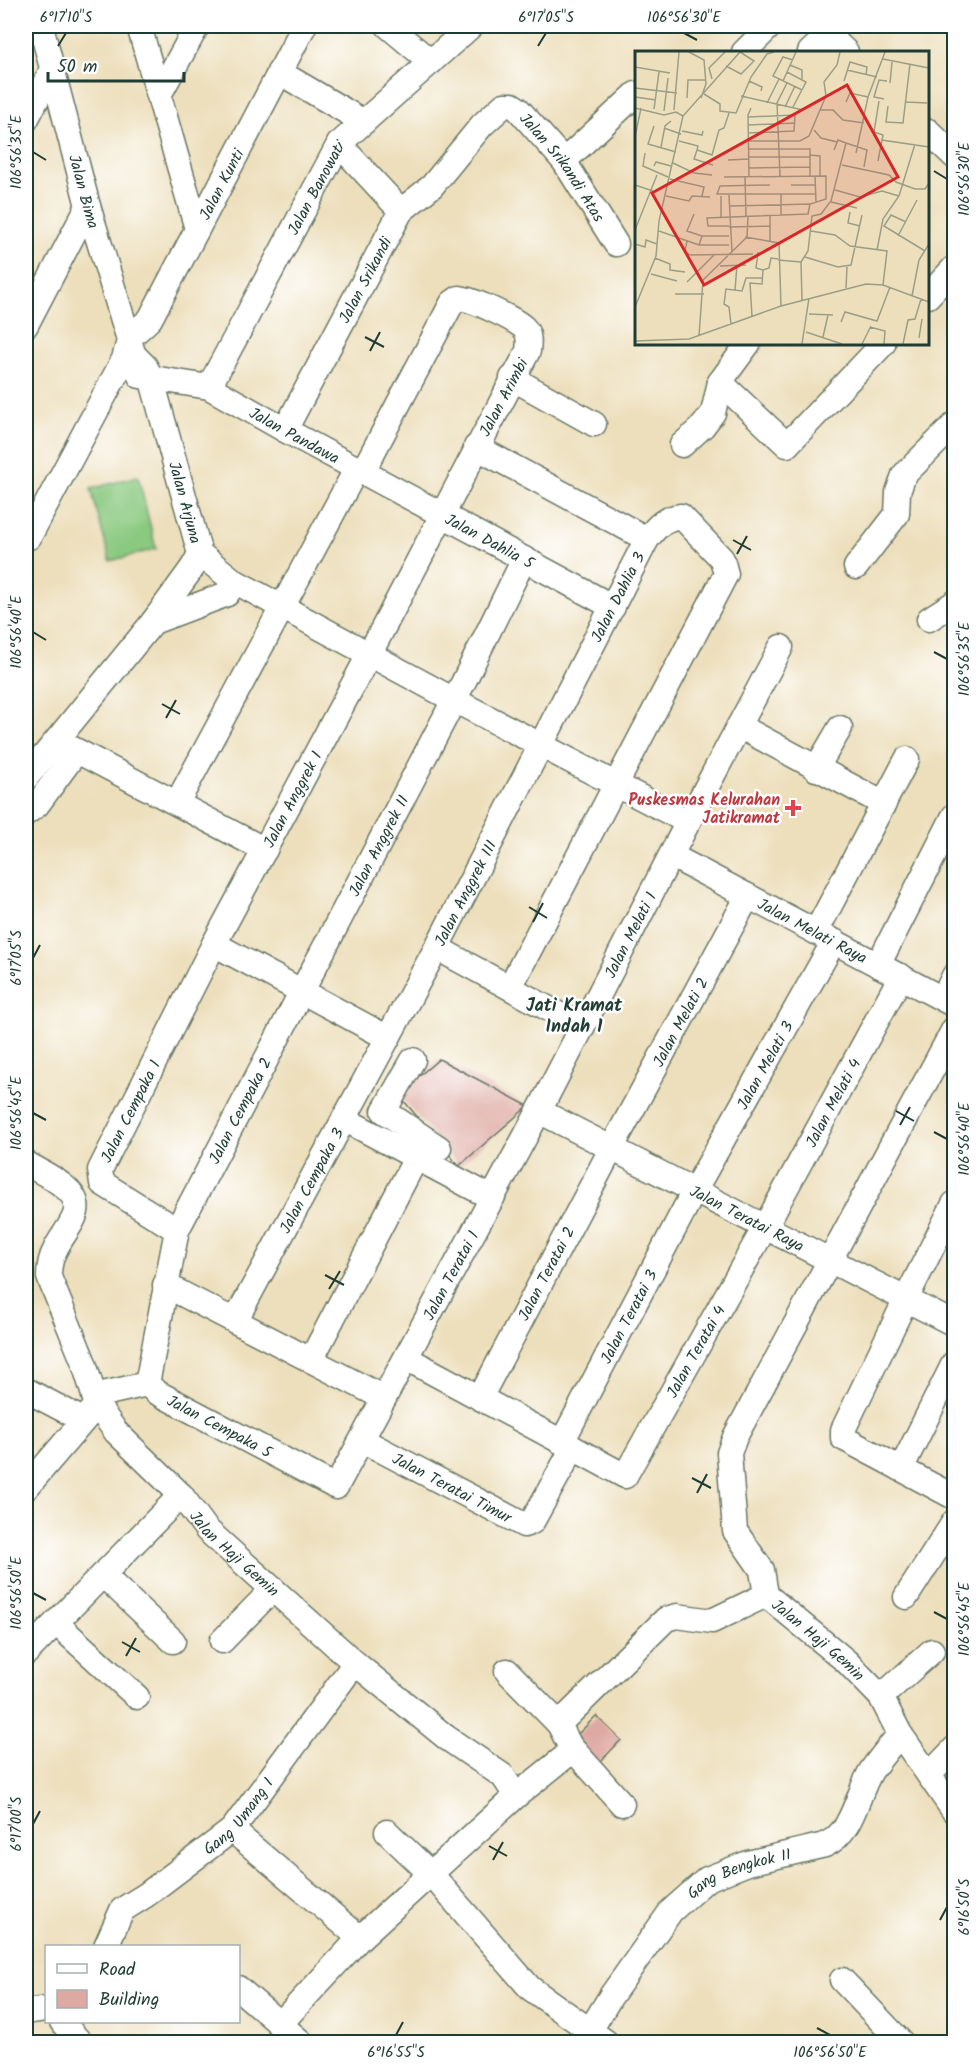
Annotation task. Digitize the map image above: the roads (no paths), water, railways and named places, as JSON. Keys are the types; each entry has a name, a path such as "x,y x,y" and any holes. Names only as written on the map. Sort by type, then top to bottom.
{"street":[{"name":"Jalan Bima","path":"41,26 88,206 139,361"},
{"path":"139,26 197,229"},
{"path":"159,95 197,26"},
{"name":"Jalan Kunti","path":"139,361 150,319 304,26"},
{"path":"388,26 431,62"},
{"name":"Jalan Banowati","path":"210,387 339,144 471,26"},
{"path":"745,51 770,26"},
{"path":"811,51 824,30 845,51"},
{"path":"26,120 52,68"},
{"path":"279,72 364,122"},
{"path":"564,161 635,95"},
{"name":"Jalan Srikandi Atas","path":"401,211 432,186 482,125 504,105 512,105 564,161 616,244"},
{"path":"929,133 954,156"},
{"path":"339,144 401,211"},
{"path":"26,325 88,206"},
{"name":"Jalan Srikandi","path":"285,430 401,211"},
{"path":"929,294 954,268"},
{"name":"Jalan Arimbi","path":"360,470 452,303 459,298 477,302 524,328 529,338 528,351 442,514"},
{"path":"682,445 703,426 713,413 720,382 747,345"},
{"path":"720,382 787,445 882,345"},
{"path":"29,537 124,359 139,361"},
{"name":"Jalan Pandawa","path":"139,361 210,387 442,514"},
{"name":"Jalan Arjuna","path":"139,361 197,561 231,588 366,662 454,700 688,822"},
{"path":"512,378 594,424"},
{"path":"856,567 897,514 898,492 904,475 954,425"},
{"path":"476,447 647,539"},
{"path":"177,803 360,470"},
{"name":"Jalan Dahlia 5","path":"366,662 442,514 613,607"},
{"name":"Jalan Dahlia 3","path":"542,746 647,539 658,524 669,517 681,516 722,559 726,574 615,784"},
{"name":"Jalan Anggrek II","path":"303,992 524,560"},
{"path":"26,813 37,805 67,746 197,561"},
{"path":"153,622 231,588"},
{"path":"929,619 954,603"},
{"name":"Jalan Melati 1","path":"539,1111 781,647"},
{"name":"Jalan Anggrek I","path":"214,944 366,662"},
{"path":"739,726 884,804"},
{"path":"816,769 840,728"},
{"path":"67,746 265,850"},
{"path":"26,778 67,746"},
{"name":"Jalan Anggrek III","path":"388,1038 542,746"},
{"name":"Jalan Melati 3","path":"694,1191 825,936 884,804 907,759"},
{"path":"510,987 615,784"},
{"path":"878,964 954,816"},
{"name":"Jalan Melati Raya","path":"672,856 949,1002"},
{"name":"Jalan Melati 2","path":"611,1148 748,896"},
{"path":"214,944 388,1038"},
{"name":"Jalan Cempaka 1","path":"177,1230 102,1183 100,1170 214,944"},
{"path":"437,948 582,1027"},
{"name":"Jalan Melati 4","path":"765,1227 901,976"},
{"path":"949,1002 954,976"},
{"name":"Jalan Cempaka 2","path":"177,1230 303,992"},
{"path":"830,1260 954,1029"},
{"name":"Jalan Cempaka 3","path":"235,1321 388,1038"},
{"path":"409,1146 384,1111 412,1059"},
{"name":"Jalan Teratai Raya","path":"539,1111 954,1324"},
{"name":"Jalan Teratai 1","path":"362,1440 539,1111"},
{"path":"344,1119 409,1146 492,1198"},
{"path":"409,1146 439,1148"},
{"path":"311,1360 409,1146"},
{"name":"Jalan Teratai 2","path":"480,1398 611,1148"},
{"name":"Jalan Haji Gemin","path":"26,1163 62,1184 72,1194 77,1208 74,1221 55,1248 50,1263 49,1277 84,1363 91,1407 181,1495 207,1530 355,1663 447,1738 502,1776 516,1796"},
{"name":"Jalan Teratai 3","path":"568,1445 694,1191"},
{"path":"954,1204 843,1430 843,1438 954,1497"},
{"name":"Jalan Teratai 4","path":"568,1445 625,1476 765,1227"},
{"path":"26,1488 91,1407 147,1384 177,1230"},
{"name":"Jalan Haji Gemin","path":"830,1260 735,1437 729,1453 735,1532 762,1570 766,1595 846,1661 881,1697 900,1734 954,1811"},
{"path":"165,1285 384,1398"},
{"path":"406,1358 568,1445"},
{"path":"902,1469 954,1363"},
{"name":"Jalan Cempaka 5","path":"147,1384 156,1392 336,1487 362,1440"},
{"path":"26,1390 91,1407"},
{"name":"Jalan Teratai Timur","path":"362,1440 524,1525 532,1521 568,1445"},
{"path":"26,1653 181,1495"},
{"path":"906,1597 954,1522"},
{"path":"103,1575 173,1641"},
{"path":"222,1641 273,1589"},
{"path":"559,1724 666,1619 677,1616 712,1621 766,1595"},
{"path":"56,1623 136,1697"},
{"path":"881,1697 933,1651"},
{"name":"Gang Umang I","path":"107,1945 122,1910 146,1895 232,1830 355,1663"},
{"path":"507,1671 559,1724 570,1746 622,1804"},
{"name":"Gang Bengkok II","path":"598,2037 621,1980 670,1911 707,1879 748,1863 825,1845 835,1840 843,1832 871,1772 900,1734"},
{"path":"279,2025 360,1938 516,1796 566,1756 570,1746"},
{"path":"929,1775 954,1749"},
{"path":"232,1830 360,1938"},
{"path":"387,1832 431,1874 530,1988 598,2037"},
{"path":"842,1980 901,2043"},
{"path":"240,1990 301,2043"},
{"path":"26,2012 45,2009"},
{"path":"63,2023 80,2043"}],"place":[{"name":"Puskesmas Kelurahan Jatikramat","path":"793,808"}],"district":[{"name":"Jati Kramat Indah 1","path":"574,1015"}]}
